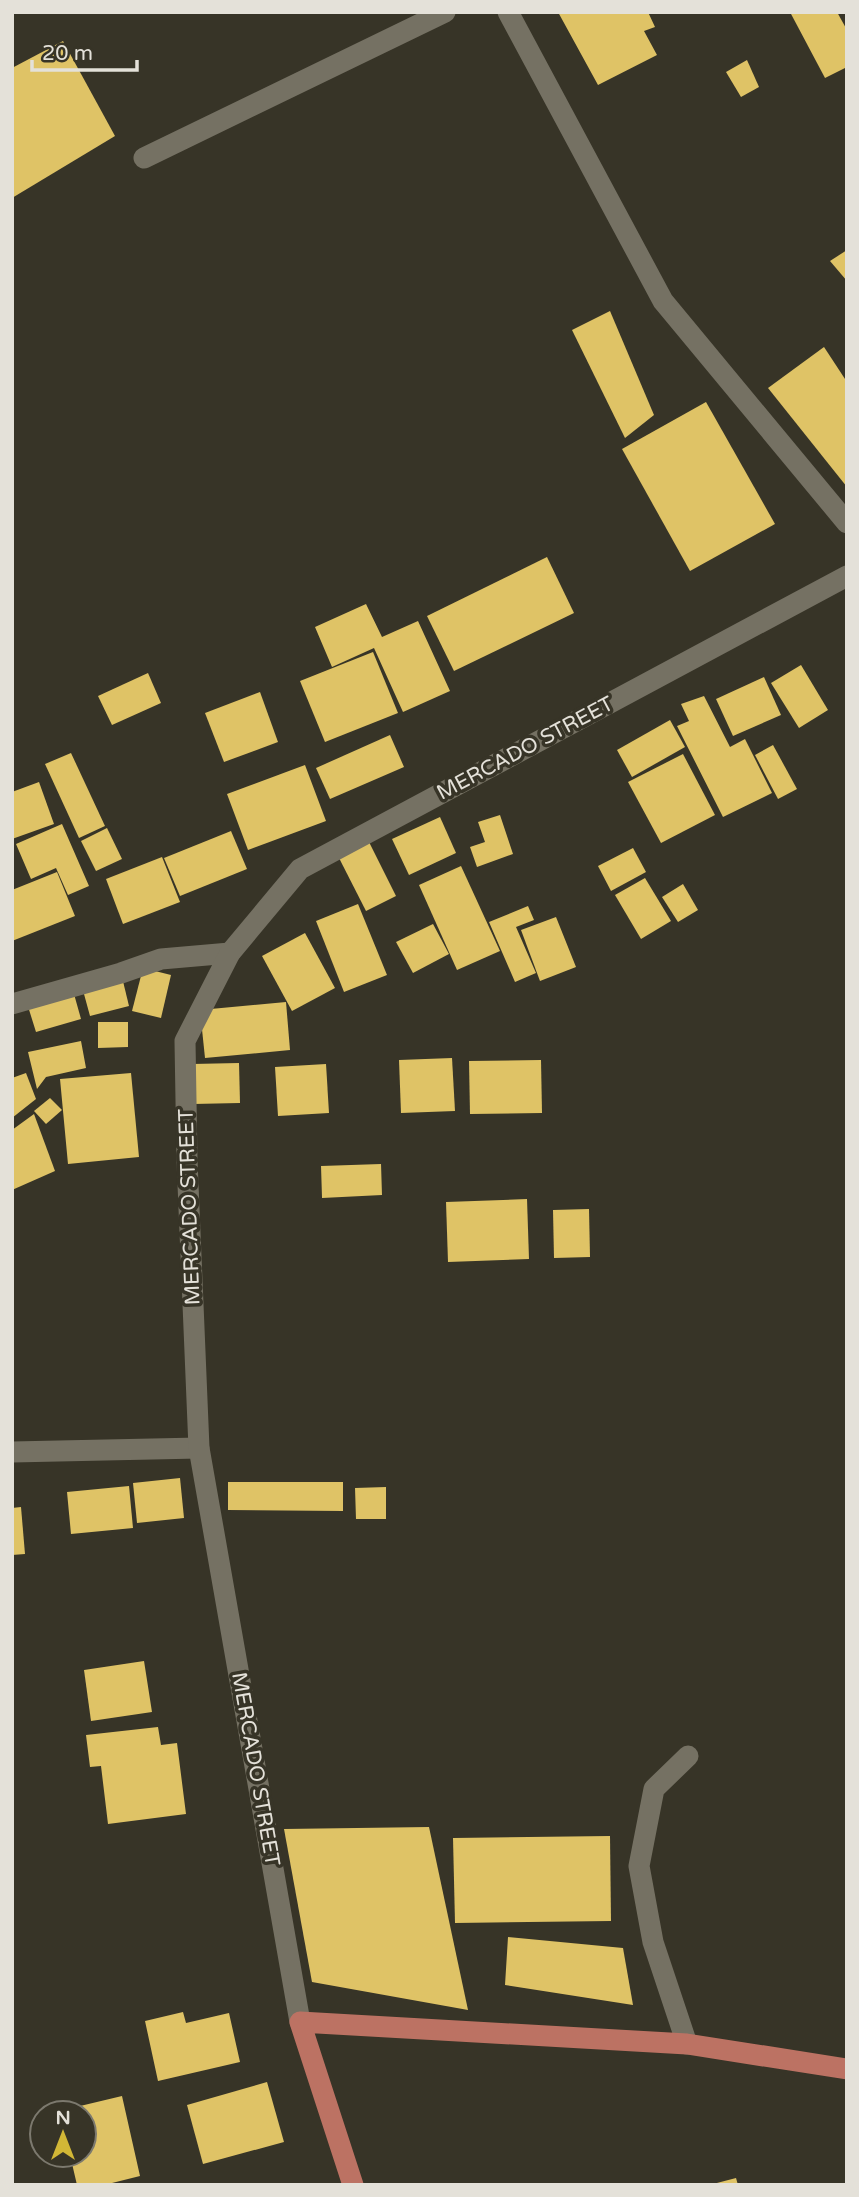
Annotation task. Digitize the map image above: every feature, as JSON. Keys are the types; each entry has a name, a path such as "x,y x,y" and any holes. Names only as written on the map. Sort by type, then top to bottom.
{"main road":[{"path":"300,2022 687,2044 847,2069"},
{"name":"MERCADO STREET","path":"300,2022 353,2185"}],"street":[{"path":"144,158 445,12"},
{"path":"508,12 663,301 847,523"},
{"name":"MERCADO STREET","path":"300,2022 199,1448 185,1041 230,953 300,869 847,576"},
{"path":"12,1004 121,973 161,958 230,953"},
{"path":"12,1451 199,1448"},
{"path":"687,2044 653,1942 639,1866 654,1789 688,1756"}],"building":[{"path":"558,12 648,12 655,27 644,31 657,55 598,85"},
{"path":"790,12 837,12 847,30 847,67 825,78"},
{"path":"63,41 115,136 12,198 12,68"},
{"path":"747,60 759,87 741,97 726,72"},
{"path":"847,250 847,281 830,261"},
{"path":"610,311 654,415 625,438 572,330"},
{"path":"824,347 847,382 847,487 768,388"},
{"path":"706,402 775,524 690,571 622,449"},
{"path":"547,557 574,613 454,671 427,616"},
{"path":"366,604 382,637 418,621 450,691 403,712 374,648 332,667 315,627"},
{"path":"373,652 398,713 325,742 300,681"},
{"path":"801,665 828,710 799,728 771,683"},
{"path":"148,673 161,703 112,725 98,696"},
{"path":"764,677 781,715 733,736 716,699"},
{"path":"260,692 278,742 224,762 205,713"},
{"path":"704,696 730,747 745,739 772,793 723,817 677,726 689,721 681,704"},
{"path":"670,720 685,747 632,777 617,750"},
{"path":"390,735 404,767 330,799 316,768"},
{"path":"773,745 797,789 778,799 755,755"},
{"path":"71,753 105,826 79,838 45,764"},
{"path":"683,754 715,815 661,843 628,782"},
{"path":"305,765 326,821 248,850 227,794"},
{"path":"39,782 54,824 12,839 12,792"},
{"path":"500,815 513,854 477,867 470,847 485,842 478,822"},
{"path":"440,817 456,853 409,875 392,839"},
{"path":"62,824 89,886 68,895 56,868 31,879 16,844"},
{"path":"107,828 122,859 96,871 81,841"},
{"path":"231,831 247,869 180,896 164,858"},
{"path":"368,840 396,896 366,911 338,856"},
{"path":"633,848 646,872 611,891 598,866"},
{"path":"162,857 180,902 123,924 106,879"},
{"path":"461,866 500,951 457,970 419,885"},
{"path":"57,872 75,916 12,941 12,890"},
{"path":"645,878 671,921 641,939 615,895"},
{"path":"683,884 698,910 678,922 662,897"},
{"path":"358,904 387,975 344,992 316,921"},
{"path":"528,906 534,920 516,927 536,973 515,982 489,922"},
{"path":"556,917 576,967 540,981 521,930"},
{"path":"433,924 449,954 413,973 396,942"},
{"path":"305,933 335,988 292,1011 262,956"},
{"path":"143,968 171,975 161,1018 132,1011"},
{"path":"121,973 129,1006 90,1016 81,983"},
{"path":"72,987 81,1019 36,1032 26,1000"},
{"path":"286,1002 290,1050 205,1058 200,1010"},
{"path":"98,1022 128,1022 128,1047 98,1048"},
{"path":"81,1041 86,1068 46,1077 37,1089 28,1052"},
{"path":"452,1058 455,1111 401,1113 399,1060"},
{"path":"541,1060 542,1113 470,1114 469,1061"},
{"path":"239,1063 240,1103 193,1104 192,1064"},
{"path":"326,1064 329,1113 278,1116 275,1067"},
{"path":"26,1073 36,1099 12,1118 12,1078"},
{"path":"131,1073 139,1157 68,1164 60,1079"},
{"path":"50,1098 62,1110 46,1124 34,1111"},
{"path":"34,1114 55,1171 12,1190 12,1130"},
{"path":"381,1164 382,1195 322,1198 321,1166"},
{"path":"527,1199 529,1259 448,1262 446,1202"},
{"path":"589,1209 590,1257 554,1258 553,1210"},
{"path":"180,1478 184,1518 137,1523 133,1483"},
{"path":"228,1482 343,1482 343,1511 228,1510"},
{"path":"129,1486 133,1528 71,1534 67,1492"},
{"path":"386,1487 386,1519 356,1519 355,1488"},
{"path":"21,1507 25,1554 12,1555 12,1508"},
{"path":"144,1661 152,1712 91,1721 84,1670"},
{"path":"158,1727 161,1745 177,1743 186,1814 108,1824 101,1766 90,1767 86,1735"},
{"path":"429,1827 468,2010 312,1982 284,1829"},
{"path":"610,1836 611,1921 455,1923 453,1838"},
{"path":"508,1937 623,1948 633,2005 505,1985"},
{"path":"183,2012 186,2023 229,2013 240,2062 158,2081 145,2021"},
{"path":"267,2082 284,2142 203,2164 187,2105"},
{"path":"122,2096 140,2176 104,2185 77,2185 73,2169 98,2169 98,2102"},
{"path":"736,2178 738,2185 713,2184"}]}
